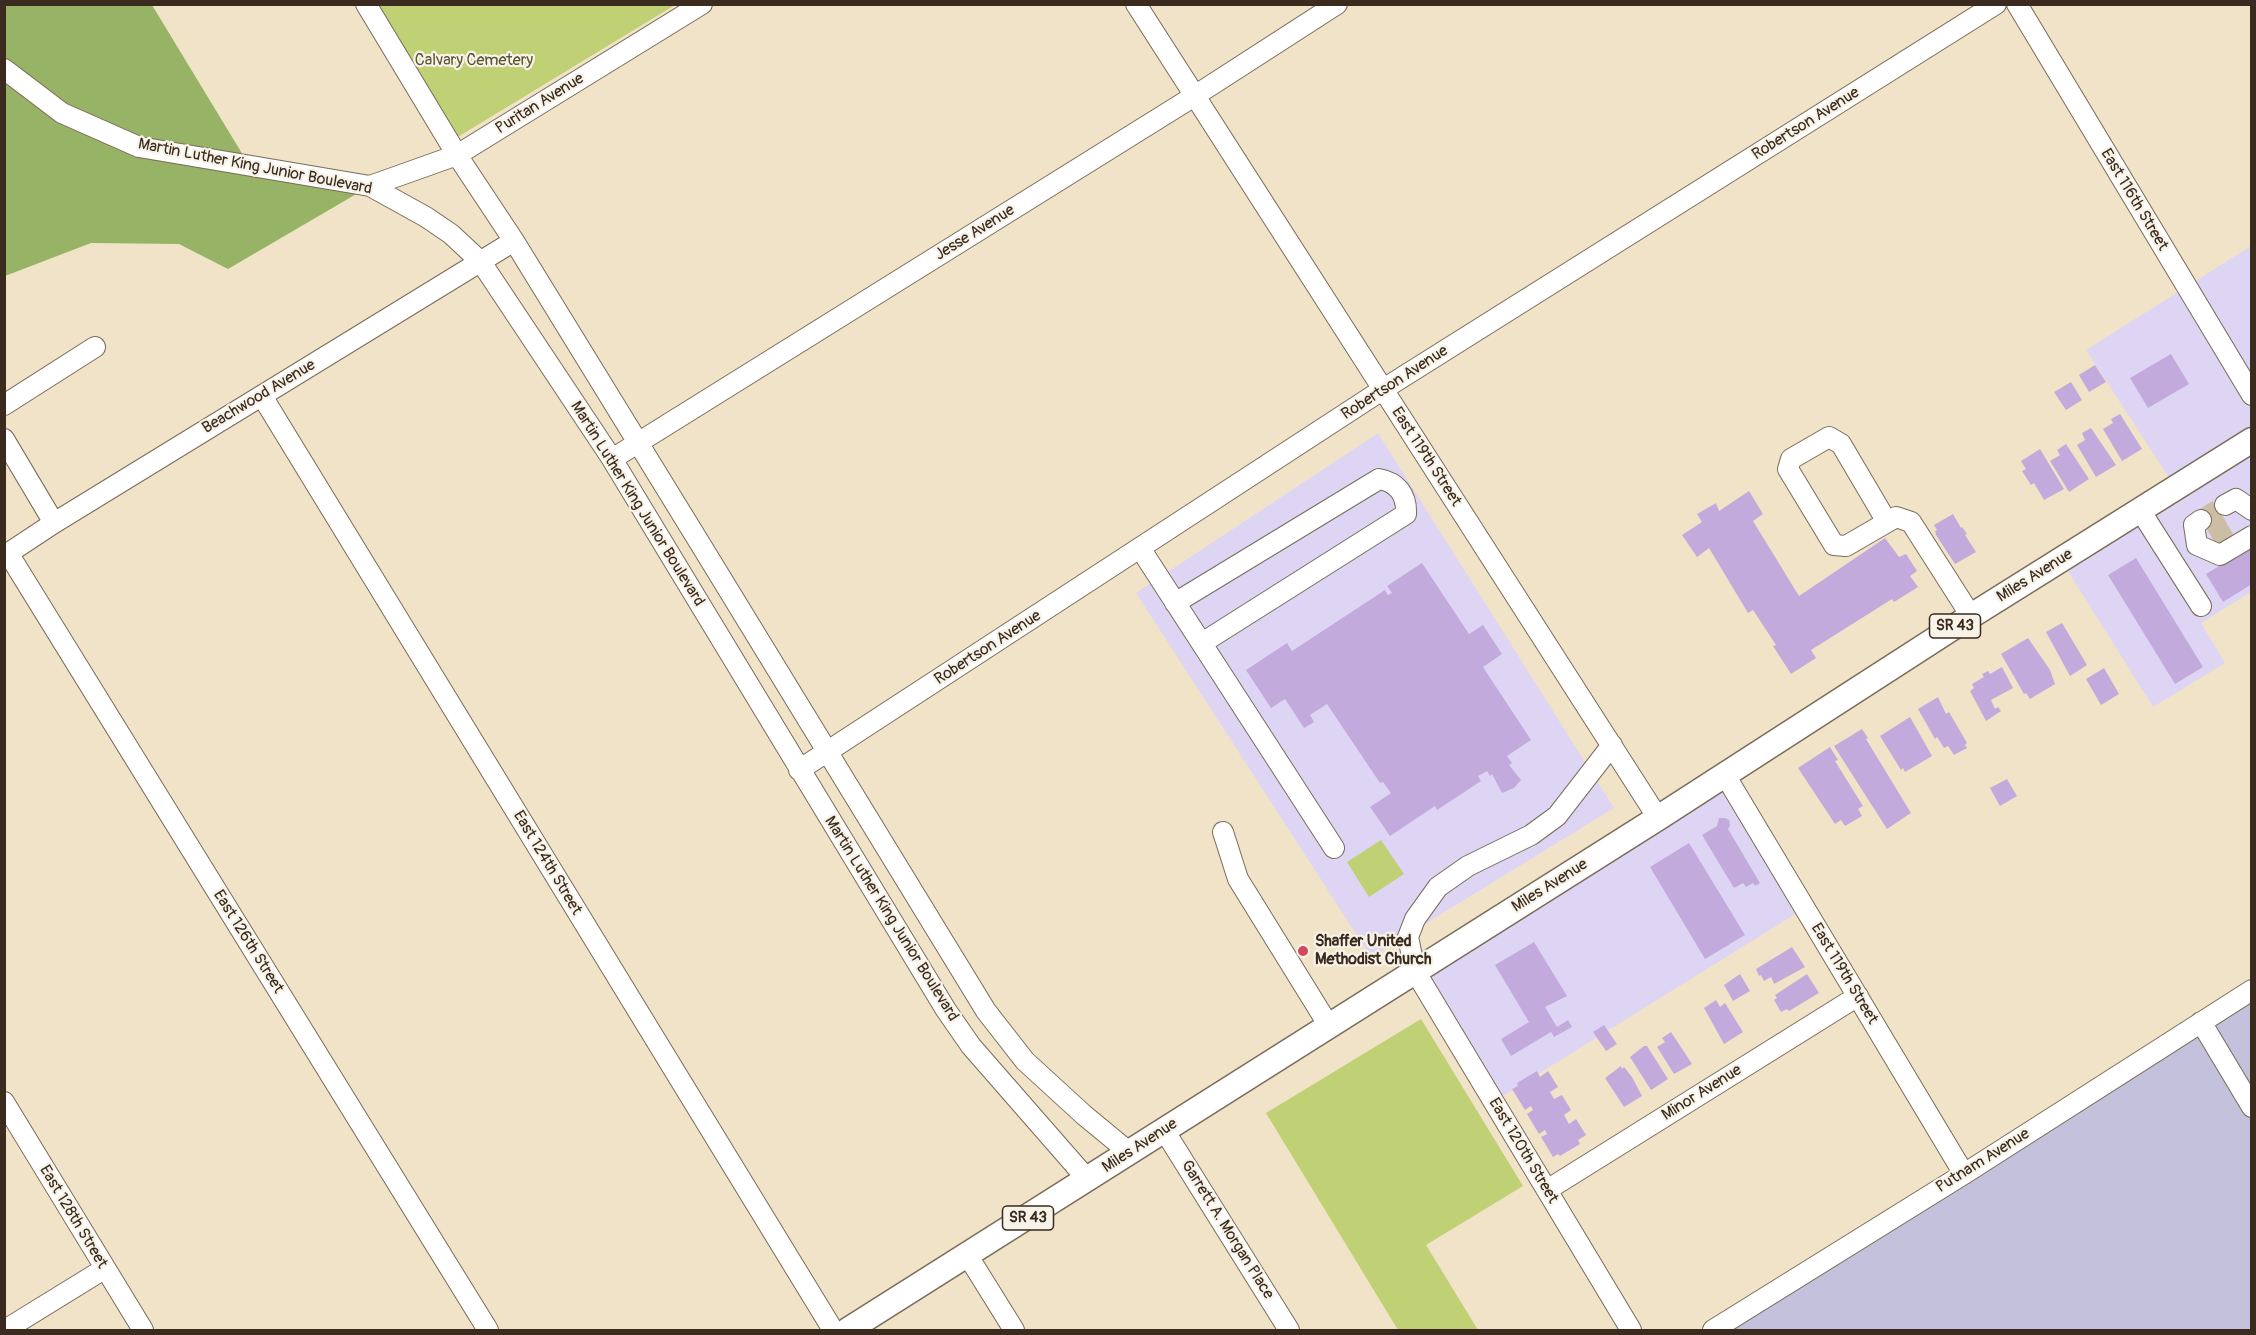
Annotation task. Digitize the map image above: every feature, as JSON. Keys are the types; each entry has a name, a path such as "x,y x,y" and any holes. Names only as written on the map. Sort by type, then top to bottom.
{"main road":[{"name":"Miles Avenue","path":"848,1330 1088,1180 1971,616 2252,440"}],"street":[{"name":"Martin Luther King Junior Boulevard","path":"366,4 457,155 514,241 829,752 986,1011 1025,1061 1130,1153"},
{"name":"Puritan Avenue","path":"370,186 457,155 702,4"},
{"name":"East 119th Street","path":"1136,4 1658,818"},
{"name":"Jesse Avenue","path":"612,459 1196,95 1337,4"},
{"name":"Robertson Avenue","path":"799,770 1383,390 1996,4"},
{"name":"East 116th Street","path":"2017,4 2252,395"},
{"name":"Martin Luther King Junior Boulevard","path":"4,69 62,112 139,147 370,186 426,217 451,234 481,262 612,459 946,1010 971,1046 1088,1180"},
{"name":"Beachwood Avenue","path":"6,555 54,523 514,241"},
{"path":"4,405 95,347"},
{"name":"East 124th Street","path":"261,396 833,1330"},
{"path":"1887,522 1841,444 1829,437 1791,459 1788,469 1834,545 1846,546 1896,517 1911,522 1971,616"},
{"path":"4,439 54,523"},
{"path":"1175,603 1378,479 1391,481 1401,491 1406,514 1202,643"},
{"path":"2140,510 2201,606"},
{"path":"2230,513 2252,510"},
{"path":"2173,560 2203,534 2220,555 2252,536"},
{"path":"1140,548 1334,848"},
{"name":"East 126th Street","path":"6,555 488,1330"},
{"name":"East 120th Street","path":"1612,745 1557,816 1531,835 1468,866 1438,887 1414,919 1408,937 1415,971 1631,1330"},
{"name":"East 119th Street","path":"1725,775 1964,1174"},
{"path":"1223,832 1238,879 1329,1026"},
{"name":"Putnam Avenue","path":"1713,1330 1964,1174 2252,990"},
{"name":"Minor Avenue","path":"1546,1190 1858,996"},
{"path":"2201,1022 2252,1107"},
{"name":"East 128th Street","path":"4,1102 143,1330"},
{"name":"Garrett A. Morgan Place","path":"1164,1130 1289,1330"},
{"path":"968,1256 1014,1330"},
{"path":"5,1330 104,1269"}],"shaded area":[{"path":"2251,246 2251,592 2201,623 2225,663 2153,707 2061,560 2176,488 2086,350"},
{"path":"1378,433 1614,808 1371,957 1136,593"},
{"path":"1725,775 1805,908 1493,1102 1415,971"},
{"path":"2251,990 2251,1330 1713,1330"}],"green space":[{"path":"5,5 152,5 249,165 370,186 228,269 179,244 91,243 5,276"},
{"name":"Calvary Cemetery","path":"374,5 675,5 456,138"},
{"path":"1381,840 1404,874 1369,897 1347,862"},
{"path":"1421,1019 1523,1186 1426,1245 1478,1330 1398,1330 1266,1113"}],"building":[{"path":"2171,354 2189,384 2148,408 2130,378"},
{"path":"2095,365 2106,382 2089,392 2079,375"},
{"path":"2071,382 2082,400 2066,410 2054,392"},
{"path":"2120,414 2142,449 2122,461 2103,429 2113,423 2111,419"},
{"path":"2091,428 2116,465 2096,477 2077,445 2085,440 2082,433"},
{"path":"2066,444 2089,479 2069,492 2050,461 2060,455 2057,450"},
{"path":"2040,449 2064,489 2044,500 2034,483 2031,485 2022,471 2026,469 2021,461"},
{"path":"1749,491 1763,514 1753,521 1799,596 1885,538 1899,557 1906,554 1917,571 1910,576 1918,587 1894,602 1892,599 1811,650 1816,658 1791,674 1773,646 1776,645 1753,610 1748,613 1709,548 1697,557 1682,535 1702,522 1697,514 1716,503 1719,511"},
{"path":"1953,514 1976,552 1955,564 1936,535 1937,530 1934,525"},
{"path":"2252,546 2252,584 2223,602 2206,574"},
{"path":"2136,558 2203,667 2175,684 2108,575"},
{"path":"1422,563 1469,634 1483,625 1502,654 1483,667 1531,740 1507,756 1512,763 1509,765 1521,780 1514,788 1502,793 1492,774 1490,776 1487,771 1478,776 1481,781 1437,810 1435,806 1390,836 1370,807 1391,793 1383,782 1380,783 1327,704 1310,715 1314,722 1304,728 1285,699 1271,708 1246,670 1287,643 1292,651 1385,590 1388,595 1392,593 1387,586"},
{"path":"2062,623 2087,665 2070,676 2046,632"},
{"path":"2028,638 2050,670 2055,684 2030,699 2026,693 2024,694 2001,654"},
{"path":"2002,667 2013,688 1991,700 1995,709 1998,707 2001,711 1986,721 1970,691 1974,688 1972,684 1984,677 1982,674 1988,671 1990,674"},
{"path":"2104,668 2119,694 2101,705 2086,679"},
{"path":"1938,697 1946,714 1949,712 1967,743 1965,745 1967,748 1954,755 1948,746 1944,748 1937,737 1935,739 1918,709"},
{"path":"1910,717 1932,756 1905,772 1903,768 1901,770 1880,736"},
{"path":"1862,729 1911,813 1887,829 1834,746"},
{"path":"1830,747 1838,760 1835,761 1863,806 1858,809 1862,816 1845,826 1841,820 1835,824 1798,768"},
{"path":"2007,779 2017,796 2000,806 1990,788"},
{"path":"1719,818 1729,820 1728,829 1760,883 1755,886 1753,883 1746,887 1743,883 1734,888 1702,835 1717,826"},
{"path":"1689,843 1745,935 1705,959 1650,867"},
{"path":"1534,942 1567,996 1545,1007 1557,1027 1568,1020 1572,1027 1554,1037 1551,1032 1511,1056 1501,1039 1529,1022 1495,965"},
{"path":"1792,947 1805,967 1774,984 1771,977 1764,981 1756,969"},
{"path":"1740,974 1750,991 1733,1001 1724,985"},
{"path":"1807,974 1819,993 1789,1011 1787,1009 1781,1012 1774,1000 1777,998 1775,995"},
{"path":"1716,1000 1720,1007 1725,1003 1743,1032 1724,1044 1704,1008"},
{"path":"1604,1025 1617,1044 1606,1051 1593,1032"},
{"path":"1671,1032 1692,1064 1674,1074 1657,1047 1665,1042 1662,1038"},
{"path":"1647,1046 1668,1079 1651,1090 1630,1057"},
{"path":"1621,1066 1632,1077 1642,1096 1624,1107 1605,1078"},
{"path":"1537,1071 1540,1077 1548,1071 1558,1087 1550,1092 1554,1099 1562,1095 1571,1110 1564,1115 1569,1124 1576,1119 1586,1135 1578,1140 1580,1144 1560,1156 1558,1154 1553,1157 1541,1137 1547,1134 1545,1130 1539,1134 1527,1114 1533,1110 1531,1106 1525,1110 1512,1089 1518,1086 1517,1083"}],"tunnel":[{"path":"2201,520 2225,505"},
{"path":"2211,536 2235,522"}],"place":[{"name":"Shaffer United Methodist Church","path":"1303,951"}]}
